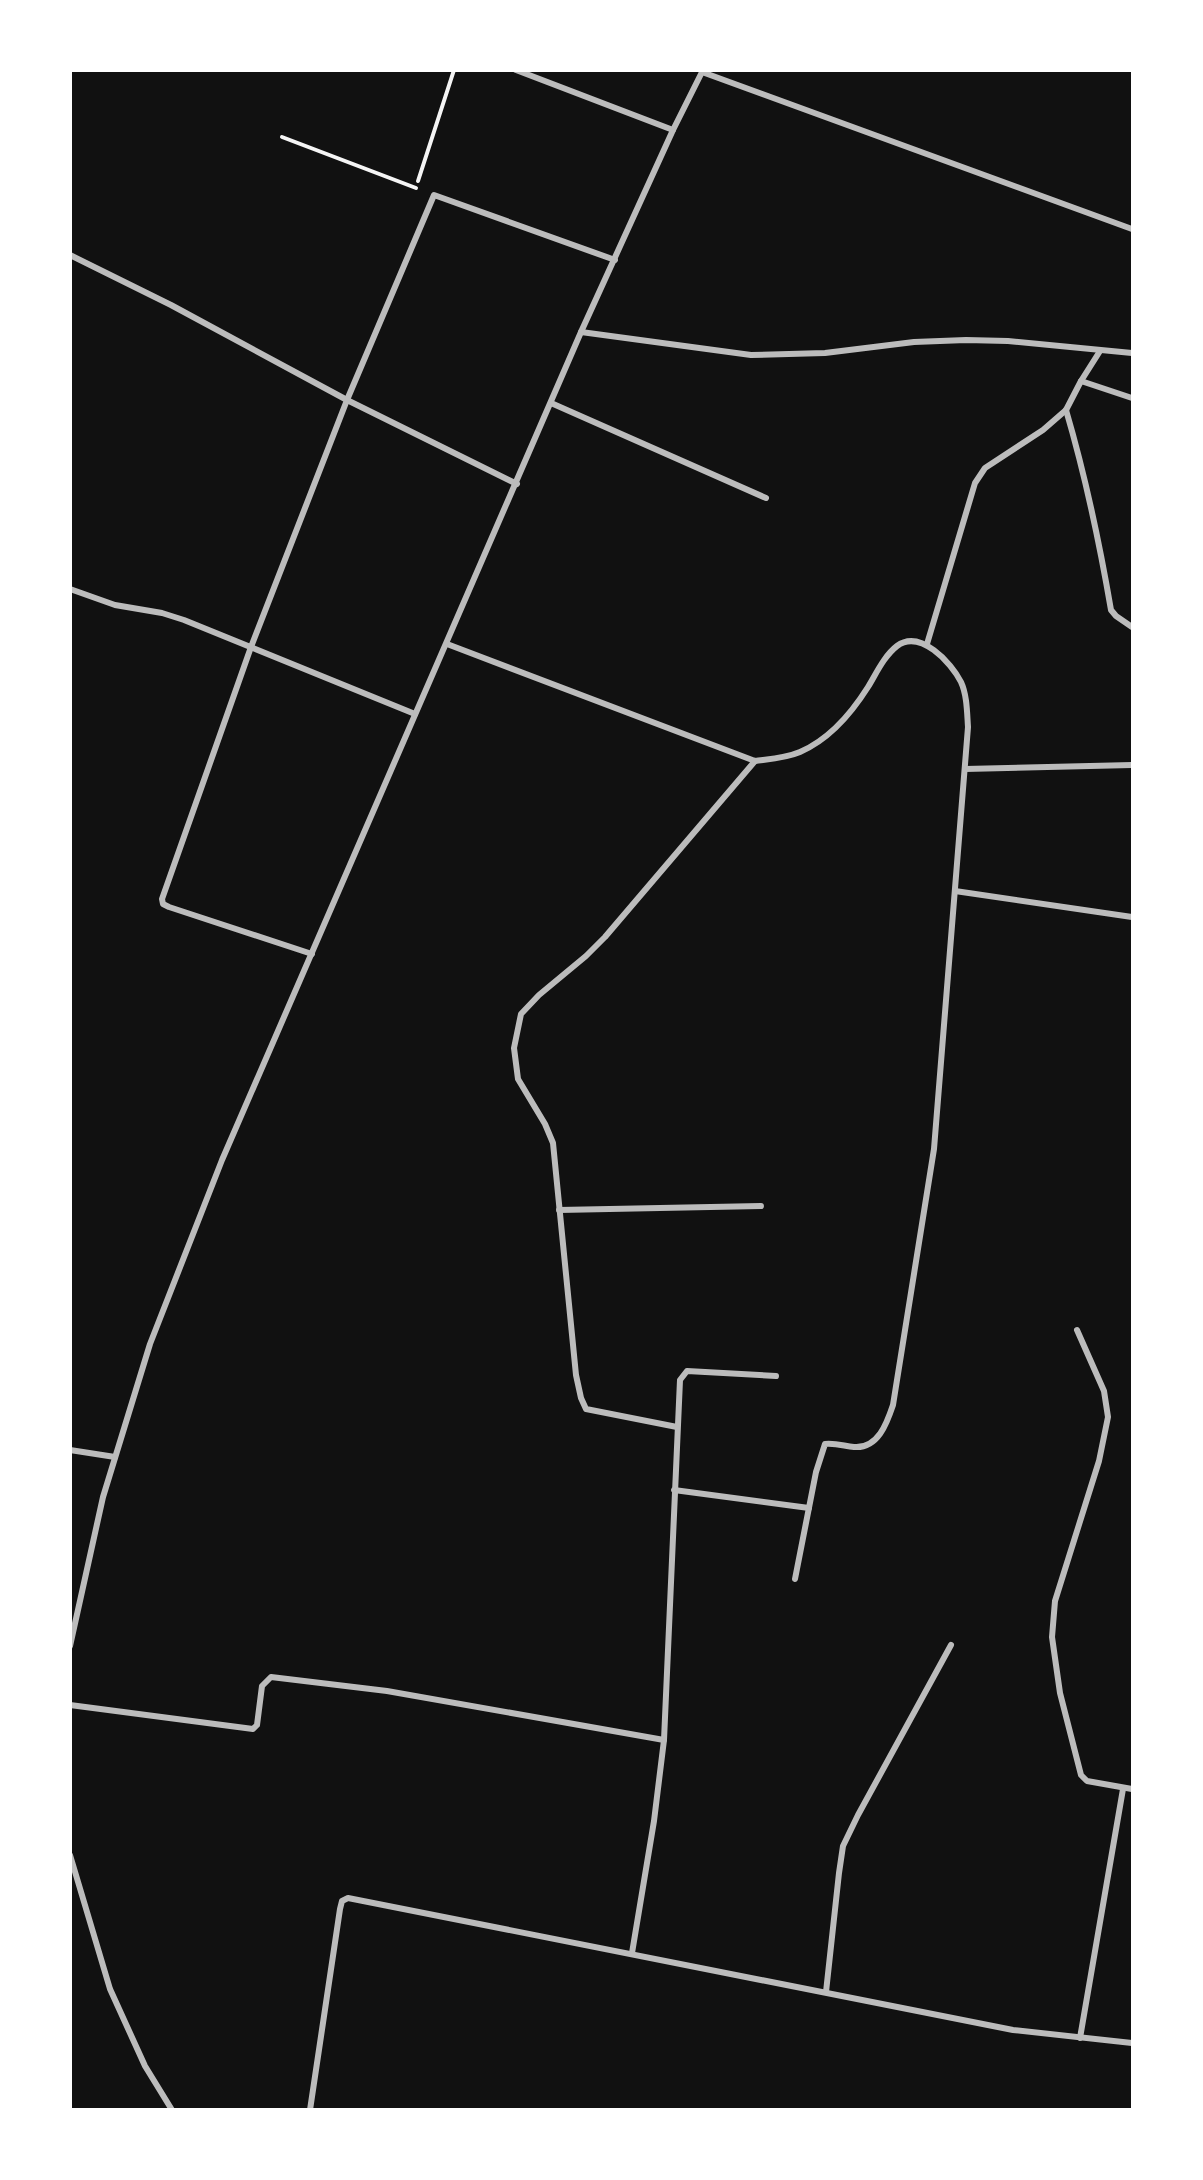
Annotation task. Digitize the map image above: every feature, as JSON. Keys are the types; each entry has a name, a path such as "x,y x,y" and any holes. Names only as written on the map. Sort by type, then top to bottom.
{"street":[{"path":"516,70 673,130"},
{"path":"70,1646 103,1497 150,1344 191,1236 581,332 702,71 1132,229"},
{"path":"312,954 168,907 163,904 162,899 251,647 347,400 434,195 615,260"},
{"path":"70,255 171,305 347,400 517,484"},
{"path":"581,332 752,355 825,353 914,342 966,340 1008,341 1132,354"},
{"path":"927,644 975,483 985,468 1043,430 1066,410 1080,381 1100,351"},
{"path":"1080,381 1132,398"},
{"path":"551,403 766,498"},
{"path":"1066,410 1095,520 1111,610 1132,627"},
{"path":"70,589 115,605 162,613 184,620 415,714"},
{"path":"447,644 755,761 800,753 824,738 852,712 888,656 897,646 907,641 927,644 938,653 961,681 966,700 968,727 934,1149 893,1405 886,1425 877,1439 864,1446 854,1447 835,1443 825,1444 816,1472 795,1579"},
{"path":"677,1427 586,1409 583,1405 576,1375 553,1143 545,1124 518,1079 514,1048 521,1014 539,995 605,937 755,761"},
{"path":"965,769 1132,765"},
{"path":"955,891 1132,917"},
{"path":"560,1210 761,1206"},
{"path":"1077,1330 1104,1391 1108,1416 1099,1461 1055,1601 1052,1637 1060,1693 1080,1775 1087,1781 1132,1789"},
{"path":"632,1953 654,1821 664,1740 680,1380 687,1371 776,1376"},
{"path":"70,1450 115,1457"},
{"path":"674,1490 809,1508"},
{"path":"826,1992 838,1873 843,1846 951,1645"},
{"path":"70,1705 253,1729 257,1725 262,1686 271,1677 387,1691 664,1740"},
{"path":"1080,2038 1123,1789"},
{"path":"70,1855 110,1989 145,2066 172,2109"},
{"path":"310,2109 340,1909 342,1901 348,1898 1013,2030 1132,2043"}],"path":[{"path":"416,188 454,70"},
{"path":"282,137 434,195"}]}
